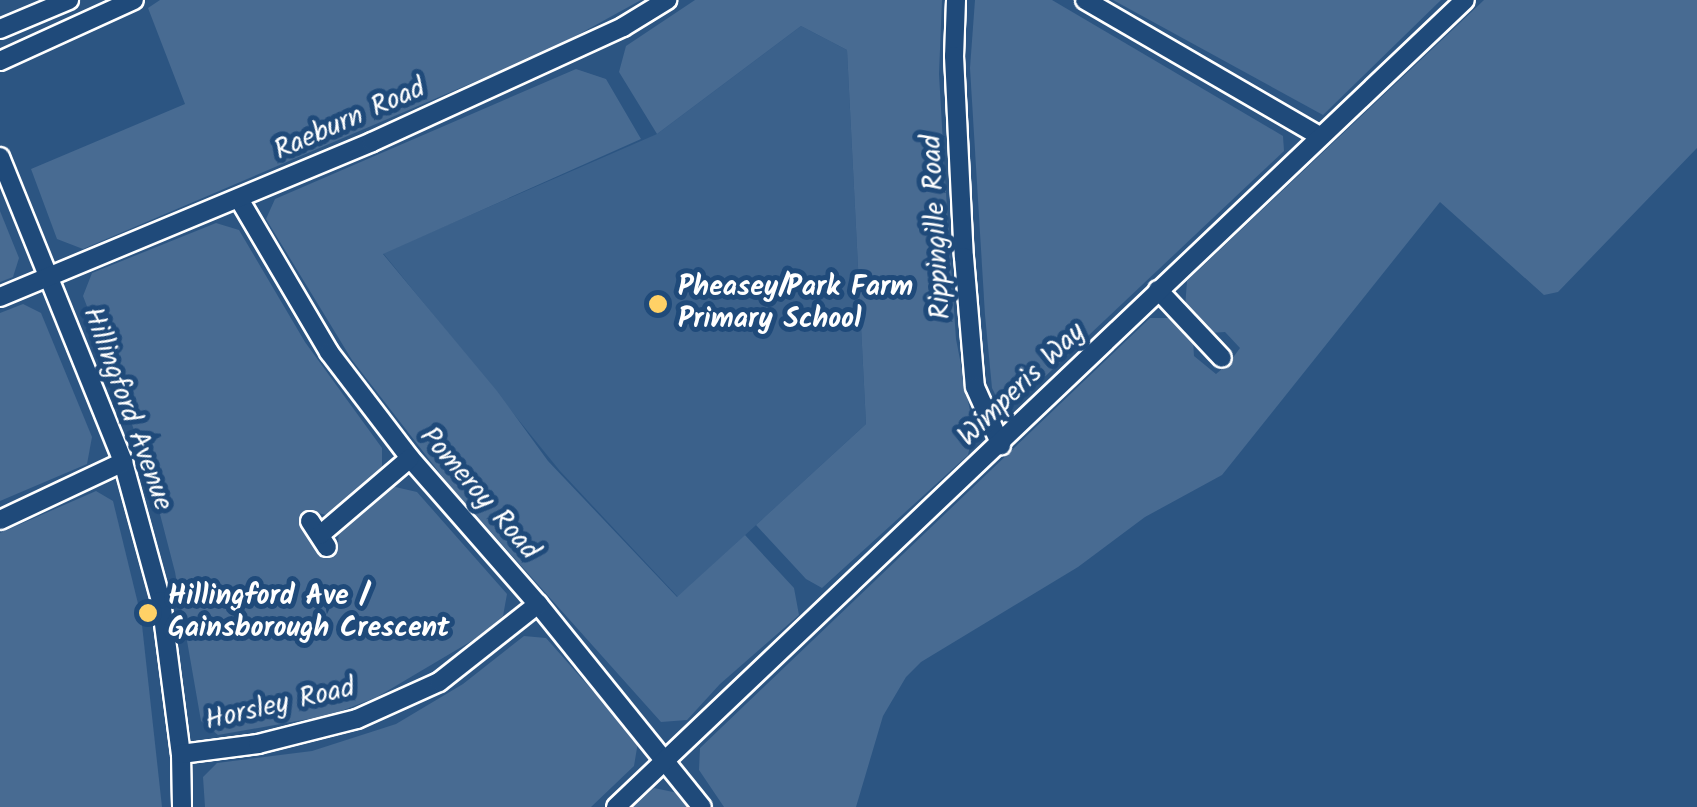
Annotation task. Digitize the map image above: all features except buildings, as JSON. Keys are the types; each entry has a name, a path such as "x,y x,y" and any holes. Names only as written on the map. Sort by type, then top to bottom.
{"street":[{"path":"0,29 69,0"},
{"path":"0,61 134,0"},
{"name":"Raeburn Road","path":"0,298 239,199 524,73 624,27 667,0"},
{"name":"Rippingille Road","path":"956,0 954,56 975,387 1001,445"},
{"path":"1085,0 1318,136"},
{"name":"Wimperis Way","path":"616,807 1465,0"},
{"name":"Hillingford Avenue","path":"0,157 123,462 161,601 181,754 182,807"},
{"name":"Pomeroy Road","path":"239,199 329,352 410,458 668,759 702,807"},
{"path":"1158,290 1222,358"},
{"path":"319,535 410,458"},
{"path":"0,520 123,462"},
{"name":"Horsley Road","path":"181,754 258,744 357,719 440,682 538,604"}],"shaded area":[{"path":"160,0 641,0 554,48 83,249 57,239 31,169 185,104 148,8"},
{"path":"695,0 942,0 939,74 945,178 956,339 972,421 971,442 968,455 822,588 806,579 756,525 866,424 847,50 801,26 657,134 619,72 626,46"},
{"path":"975,0 1052,0 1283,136 1284,151 1017,403 997,398 992,388 970,68"},
{"path":"1113,0 1441,0 1323,115"},
{"path":"1484,0 1697,0 1697,148 1558,292 1544,295 1440,202 1222,475 1145,517 1078,567 921,662 906,677 883,716 856,807 724,807 699,770 700,748 1150,318 1175,318 1193,341 1194,356 1216,374 1229,363 1240,348 1225,332 1209,333 1185,308 1187,281"},
{"path":"801,26 847,50 866,424 678,597 560,471 383,253 657,134"},
{"path":"576,69 606,79 641,139 383,254 497,391 548,461 677,597 745,535 794,588 799,615 720,684 687,720 661,722 449,485 352,360 266,219 275,199"},
{"path":"0,211 19,258 13,277 0,282"},
{"path":"216,223 239,230 305,342 382,448 382,473 331,516 314,512 299,524 303,530 327,555 338,545 339,528 391,486 417,492 507,594 503,616 480,636 377,697 331,715 218,735 201,721 175,572 147,464 83,296 92,273"},
{"path":"23,304 41,313 92,437 87,464 0,501 0,313"},
{"path":"96,491 113,501 141,616 162,807 0,807 0,533"},
{"path":"524,636 546,638 638,742 634,766 591,807 205,807 203,777 217,763 312,751 396,724 463,684"},
{"path":"654,788 678,793 687,807 633,807"}],"place":[{"name":"Pheasey/Park Farm Primary School","path":"658,304"},
{"name":"Hillingford Ave / Gainsborough Crescent","path":"148,613"}]}
